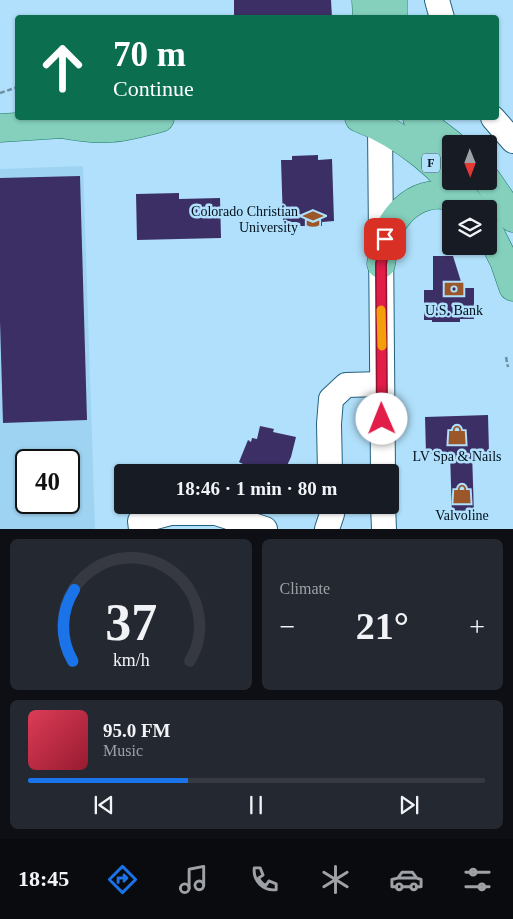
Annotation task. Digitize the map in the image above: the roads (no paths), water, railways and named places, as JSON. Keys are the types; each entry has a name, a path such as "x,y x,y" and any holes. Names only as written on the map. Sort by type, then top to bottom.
{"main road":[{"path":"366,0 367,15"},
{"path":"393,0 393,15"},
{"path":"0,128 72,121 86,129 107,130 153,120"},
{"name":"F","path":"375,120 441,172 461,191 467,200"},
{"name":"F","path":"420,120 442,137"},
{"path":"494,190 513,218"},
{"path":"381,264 388,231 400,212 423,196 445,195 458,200"},
{"path":"497,247 513,287"}],"street":[{"path":"437,0 441,15"},
{"path":"375,120 381,264 383,464"},
{"path":"495,120 513,141"},
{"path":"330,464 329,424 332,399 346,385 382,384"},
{"path":"140,525 171,513 216,513 265,529"},
{"path":"327,529 332,514"},
{"path":"384,514 384,529"}],"place":[{"name":"Colorado Christian University","path":"313,219"},
{"name":"U.S. Bank","path":"454,289"},
{"name":"LV Spa & Nails","path":"457,435"},
{"name":"Valvoline","path":"462,494"}]}
